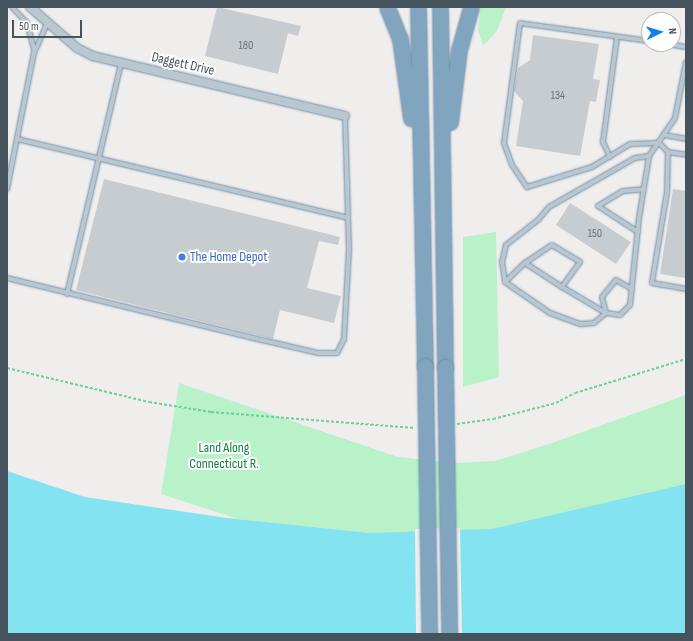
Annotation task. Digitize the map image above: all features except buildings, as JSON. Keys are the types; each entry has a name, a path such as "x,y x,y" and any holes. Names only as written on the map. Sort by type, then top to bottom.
{"highway":[{"path":"386,7 396,26 401,45 421,197"},
{"path":"418,7 429,634"},
{"path":"440,7 449,634"},
{"path":"443,189 457,58 471,7"}],"street":[{"name":"Daggett Drive","path":"30,7 83,51 121,63 344,116"}],"lane":[{"path":"12,7 26,23 34,53"},
{"path":"7,189 34,53 48,22"},
{"path":"641,40 520,23 504,143 512,165 527,187 592,167 630,144 659,143 668,152 686,155"},
{"path":"610,157 603,142 617,37"},
{"path":"525,263 606,313 620,315 630,305 638,232 649,156 675,118 686,62"},
{"path":"67,294 121,63"},
{"path":"7,278 67,294 311,351 337,352 344,339 348,218 344,116"},
{"path":"664,135 686,139"},
{"path":"17,139 126,163 348,218"},
{"path":"668,152 667,192 652,283 686,289"},
{"path":"606,313 594,323 581,324 550,313 505,282 502,262 506,245 538,220 549,206 635,158 649,156"},
{"path":"638,232 598,206 623,191 644,189"},
{"path":"505,282 525,263 552,245 580,262 562,287"},
{"path":"606,313 602,297 616,280 632,289"}],"path":[{"path":"453,425 493,419 556,403 575,393 686,359"},
{"path":"7,368 106,393 211,412 382,427 422,427"}],"green space":[{"path":"481,7 506,7 497,31 483,46 478,30"},
{"path":"496,232 499,377 463,387 463,237"},
{"name":"Land Along Connecticut R.","path":"179,383 398,457 454,463 495,461 552,443 686,395 686,501 595,532 370,533 238,519 161,494"}],"water":[{"path":"7,471 85,497 227,518 370,533 492,529 686,484 686,634 7,634"}],"pier":[{"path":"460,528 462,634 416,634 415,529"}],"place":[{"name":"The Home Depot","path":"182,257"}]}
